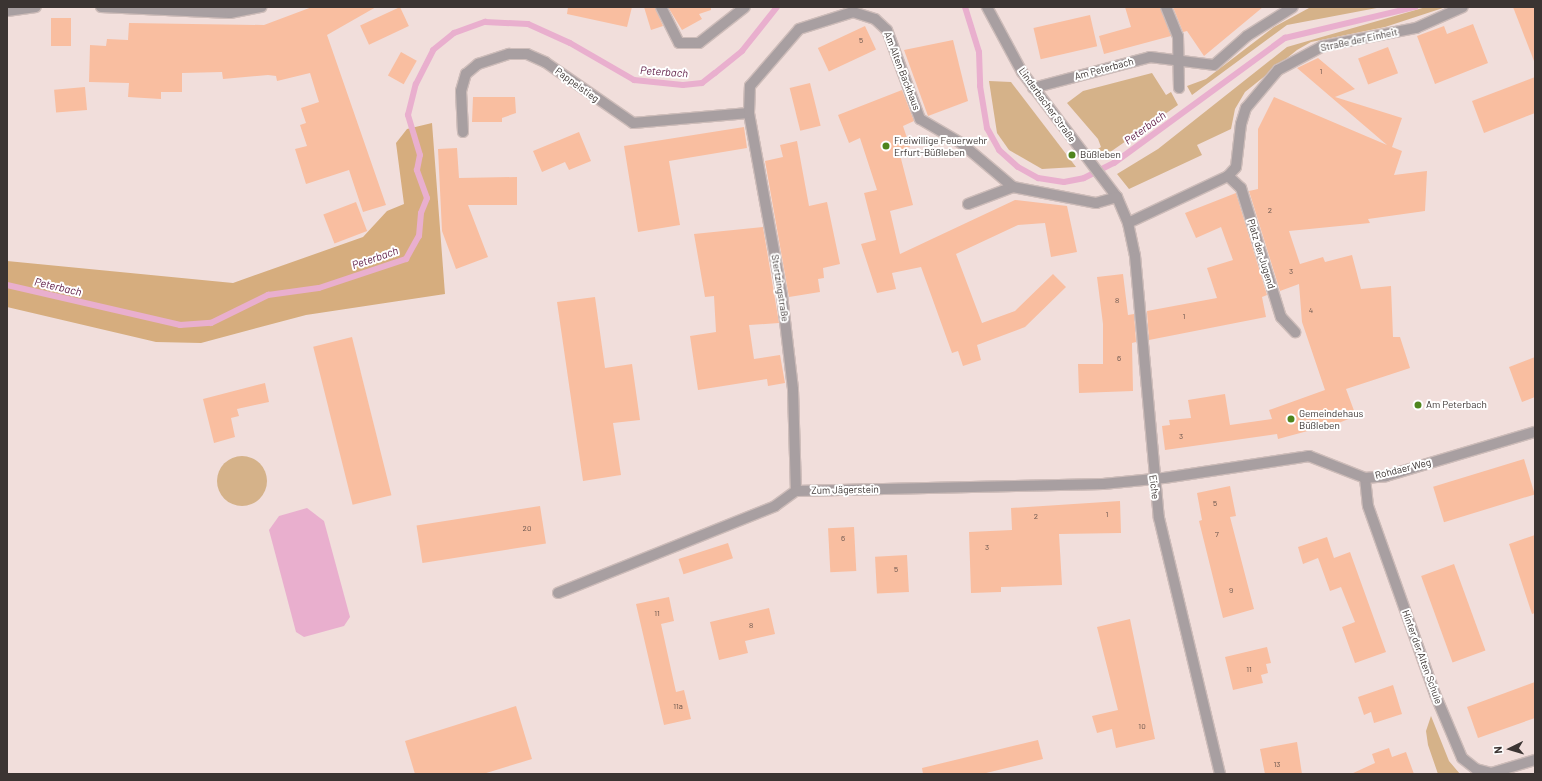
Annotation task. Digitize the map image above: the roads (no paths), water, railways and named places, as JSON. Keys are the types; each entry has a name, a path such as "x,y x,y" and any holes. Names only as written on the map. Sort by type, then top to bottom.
{"street":[{"path":"7,11 36,7"},
{"path":"102,7 230,13 261,7"},
{"path":"661,7 679,43 699,43 745,7"},
{"name":"Linderbacher Straße","path":"987,7 1033,88 1102,181 1117,197"},
{"path":"1166,7 1178,36 1176,62 1179,88"},
{"name":"Am Peterbach","path":"1033,88 1150,57 1176,62 1214,65 1247,36 1293,7"},
{"name":"Straße der Einheit","path":"1228,176 1236,167 1241,124 1246,108 1278,70 1323,46 1416,28 1463,7"},
{"name":"Am Alten Backhaus","path":"750,86 799,29 824,18 853,12 875,19 887,30 920,119 961,143 1013,187 1096,203 1117,197"},
{"name":"Pappelstieg","path":"462,132 461,91 466,74 478,64 509,54 528,54 546,62 633,123 749,113"},
{"name":"Stertzingstraße","path":"750,86 749,113 782,295 792,389 796,491"},
{"path":"1128,223 1228,176"},
{"name":"Platz der Jugend","path":"1228,176 1241,188 1281,316 1295,332"},
{"path":"968,204 1013,187"},
{"name":"Eiche","path":"1117,197 1128,223 1135,256 1153,479 1159,518 1220,774"},
{"name":"Rohdaer Weg","path":"1153,479 1309,456 1365,478 1386,476 1535,432"},
{"name":"Hinter der Alten Schule","path":"1365,478 1368,506 1435,694 1462,758 1476,769 1491,773 1535,760"},
{"name":"Zum Jägerstein","path":"796,491 1153,479"},
{"path":"558,593 775,506 796,491"}],"waterway":[{"name":"Peterbach","path":"7,285 180,325 211,323 268,295 319,288 406,259 419,236 421,213 427,198 417,170 420,155 408,115 416,84 433,50 454,33 485,22 528,24 570,43 634,80 683,85 702,83 742,51 777,7"},
{"name":"Peterbach","path":"965,7 979,52 980,86 987,128 999,150 1018,167 1038,178 1064,182 1084,178 1114,163 1285,38 1415,7"}],"place":[{"name":"Freiwillige Feuerwehr Erfurt-Büßleben","path":"886,146"},
{"name":"Büßleben","path":"1072,155"},
{"name":"Am Peterbach","path":"1418,405"},
{"name":"Gemeindehaus Büßleben","path":"1291,419"}]}
